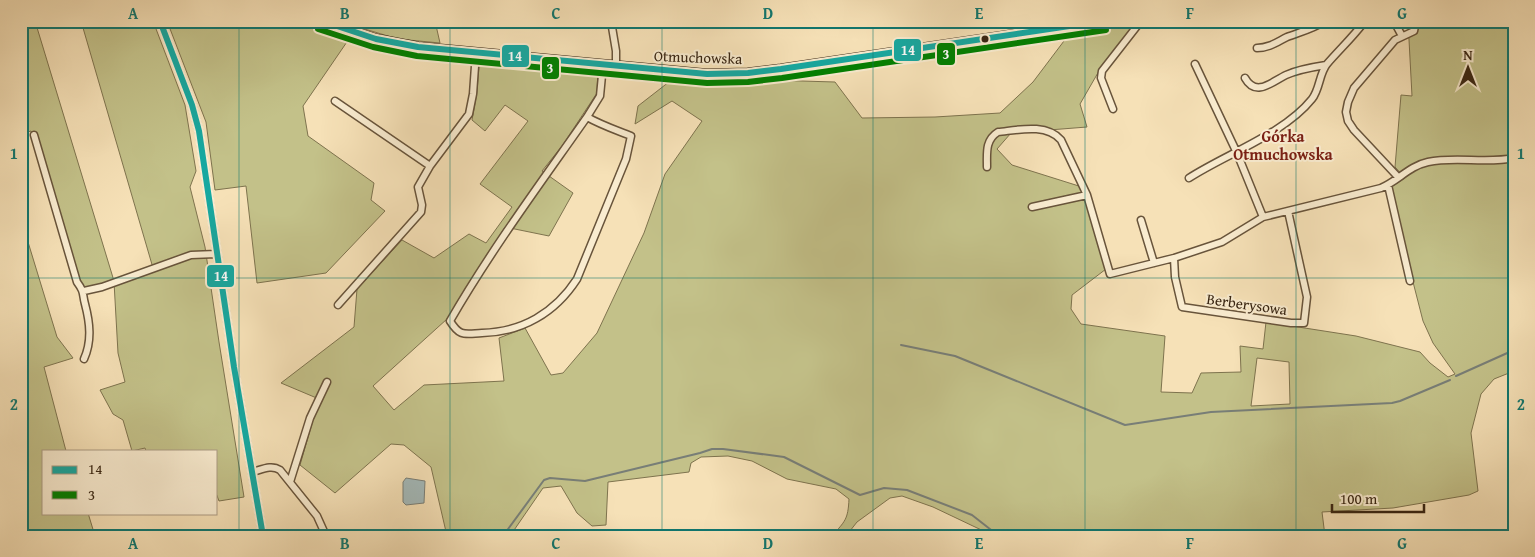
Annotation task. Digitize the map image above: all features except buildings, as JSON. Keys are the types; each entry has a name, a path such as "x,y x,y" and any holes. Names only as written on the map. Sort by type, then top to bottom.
{"main road":[{"name":"Otmuchowska","path":"320,21 389,42 418,47 707,74 748,73 1105,21"}],"street":[{"path":"160,21 192,105 199,131 216,254 263,536"},
{"path":"612,21 616,66"},
{"path":"1113,109 1101,78 1102,72 1141,21"},
{"path":"1257,48 1272,45 1288,37 1310,30 1325,21"},
{"path":"1189,178 1284,124 1312,99 1326,65 1351,40 1365,21"},
{"path":"1389,21 1396,25 1402,36"},
{"path":"1398,177 1354,130 1348,121 1346,107 1354,88 1388,48 1402,36 1411,34 1414,31 1416,21"},
{"path":"338,305 422,212 418,187 430,166 469,114 473,94 476,52"},
{"path":"1195,64 1236,152 1263,218"},
{"path":"587,117 600,125 631,136 631,142 577,279 567,295 554,307 513,329 496,333 462,334 456,331 450,321 465,295 600,96 603,65"},
{"path":"1245,78 1248,84 1254,87 1263,87 1297,71 1326,65"},
{"path":"335,101 430,166"},
{"path":"987,167 988,143 991,136 998,132 1044,130 1055,134 1061,140 1087,195 1110,274 1174,258 1222,242 1263,218 1388,185 1410,168 1428,162 1514,158"},
{"path":"34,136 77,282 84,291 90,335 84,359"},
{"path":"1388,185 1410,281"},
{"path":"1032,207 1087,195"},
{"name":"Berberysowa","path":"1174,258 1175,277 1182,307 1291,323 1304,323 1307,296 1288,211"},
{"path":"1141,220 1154,263"},
{"path":"84,291 102,287 191,255 216,254"},
{"path":"290,482 310,418 326,382"},
{"path":"252,472 275,467 280,470 318,516 326,536"}],"shaded area":[{"path":"35,21 114,281 153,268 81,21 153,21 185,105 196,171 190,187 205,247 244,497 219,501 218,450 146,450 145,448 132,450 123,420 113,414 100,390 125,382 118,353 114,282 80,292 31,131 21,134 21,22"},
{"path":"167,21 306,21 351,36 303,106 308,136 374,183 371,200 385,211 326,273 257,283 246,186 215,190 206,122"},
{"path":"338,21 435,21 440,43 398,39"},
{"path":"1408,21 1466,21 1475,28 1514,28 1514,371 1494,379 1481,394 1471,433 1478,491 1469,495 1393,508 1322,512 1325,536 994,536 933,507 902,496 890,498 857,522 846,536 832,536 845,520 849,506 849,499 836,489 787,479 752,461 728,456 701,457 691,463 689,472 608,482 606,525 592,526 577,513 561,486 543,488 510,536 447,536 431,467 404,445 391,444 335,493 300,465 319,399 281,383 354,327 357,289 402,240 434,258 469,234 486,243 512,207 480,184 528,121 505,105 485,131 472,120 479,66 487,59 598,70 597,93 562,146 542,171 573,193 549,236 505,227 447,319 373,386 394,410 424,385 504,381 499,338 525,328 551,375 563,373 597,333 644,233 665,174 702,121 672,101 635,124 638,106 674,78 835,82 862,118 935,117 1000,113 1033,82 1070,33 1135,25 1099,71 1080,104 1087,127 1011,133 997,149 1012,165 1082,187 1106,269 1072,295 1071,309 1081,324 1165,336 1161,392 1192,393 1201,373 1241,372 1240,346 1263,349 1266,322 1356,336 1420,352 1430,363 1448,377 1455,374 1433,343 1423,321 1391,187 1405,178 1395,167 1401,95 1412,96","holes":["1257,358 1289,362 1290,404 1251,406"]},
{"path":"21,219 57,337 73,358 44,367 66,450 42,450 42,514 88,514 95,536 33,536 21,520"}],"water":[{"path":"406,478 425,481 424,503 406,505 403,502 403,482"}],"waterway":[{"path":"901,345 955,356 1125,425 1211,412 1392,403 1450,380"},
{"path":"1456,376 1514,350"},
{"path":"503,536 544,480 550,478 585,481 712,449 784,457 860,495 884,488 907,490 972,515 995,533 1008,536"}],"transit line":[{"name":"14","path":"160,21 192,105 199,131 234,367 263,536"},
{"name":"14","path":"322,21 376,39 418,47 707,74 748,73 781,69 1103,21"},
{"name":"3","path":"318,29 373,47 417,56 707,83 748,82 782,78 1106,30"}],"district":[{"name":"Górka Otmuchowska","path":"1283,145"}]}
